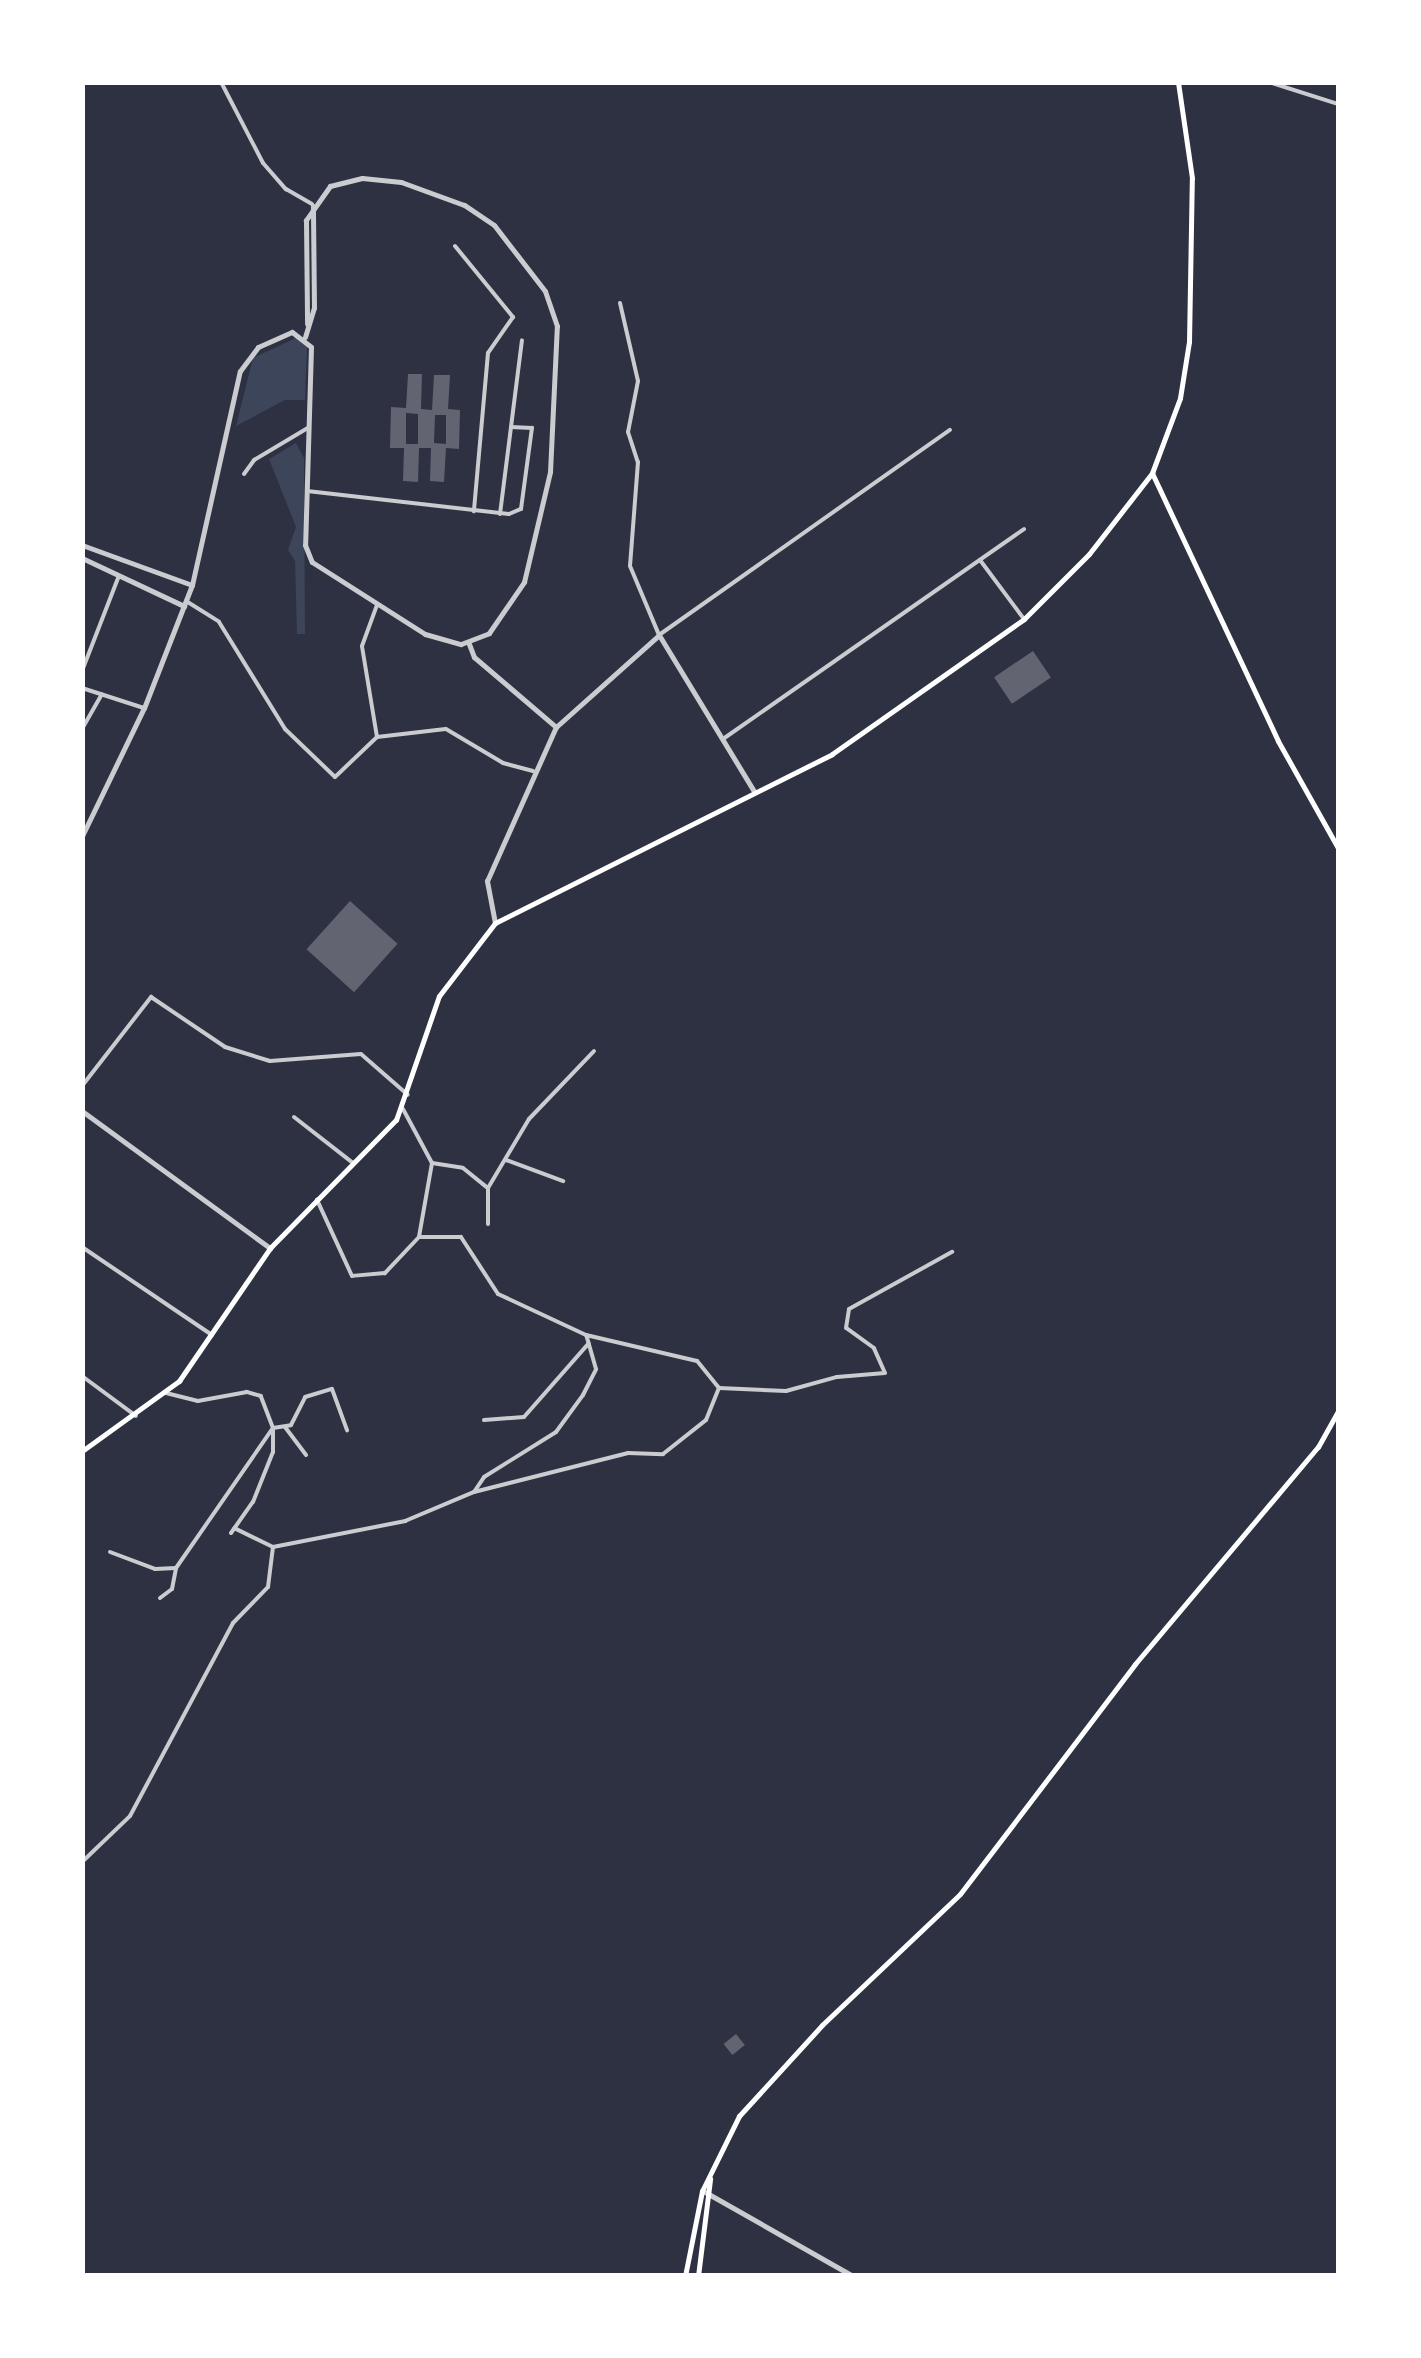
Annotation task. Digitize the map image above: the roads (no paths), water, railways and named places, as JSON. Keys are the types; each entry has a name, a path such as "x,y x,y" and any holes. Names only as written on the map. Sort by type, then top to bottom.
{"main road":[{"path":"82,1451 166,1394 212,1335 270,1248 403,1108 416,1048 439,996 495,923 832,754 1024,620 1090,554 1152,473 1177,412 1189,342 1192,178 1178,82"},
{"path":"1152,473 1303,789 1338,848"},
{"path":"685,2276 710,2173 739,2116 767,2082 960,1894 1135,1664 1318,1447 1338,1412"},
{"path":"698,2276 706,2193"}],"street":[{"path":"221,82 263,163 286,189 312,204"},
{"path":"1269,82 1338,104"},
{"path":"307,324 306,222 312,204 330,186 362,178 401,182 464,204 494,225 539,282 555,315 552,453 533,560 514,603 469,644"},
{"path":"302,336 315,292 312,204"},
{"path":"455,246 514,317 488,353 474,511"},
{"path":"620,303 638,381 628,432 638,462 630,566 658,635 754,791"},
{"path":"302,336 311,352 309,559 425,634 469,644"},
{"path":"82,836 144,708 192,585 243,363 263,345 302,336"},
{"path":"500,514 522,340"},
{"path":"307,491 500,514 521,508 532,428 510,426"},
{"path":"244,474 254,460 308,428"},
{"path":"495,923 487,881 556,727 658,635 950,430"},
{"path":"723,739 1024,529"},
{"path":"82,545 192,585"},
{"path":"82,558 219,622 285,728 326,772 340,776 377,737 446,729 503,764 533,771"},
{"path":"980,560 1024,620"},
{"path":"82,671 120,574"},
{"path":"377,605 362,646 377,737"},
{"path":"469,644 474,657 556,727"},
{"path":"82,688 144,708"},
{"path":"82,730 102,694"},
{"path":"82,1086 151,996 225,1048 270,1060 361,1054 408,1095"},
{"path":"488,1224 488,1188 529,1119 594,1051"},
{"path":"317,1199 358,1278 384,1272 420,1237 432,1163 403,1108"},
{"path":"82,1112 270,1248"},
{"path":"294,1117 354,1163"},
{"path":"506,1160 564,1180"},
{"path":"432,1163 463,1168 488,1188"},
{"path":"420,1237 461,1237 498,1294 586,1335 697,1361 719,1388 786,1391 837,1376 886,1373 874,1348 846,1328 849,1308 952,1252"},
{"path":"82,1247 212,1335"},
{"path":"474,1492 484,1476 556,1432 596,1369 586,1335"},
{"path":"484,1420 524,1418 589,1342"},
{"path":"82,1376 136,1416"},
{"path":"273,1428 284,1427 305,1397 323,1387 335,1392 347,1430"},
{"path":"166,1394 198,1401 247,1392 261,1396 273,1428 272,1452 254,1502 232,1530 273,1547 405,1521 474,1492 628,1452 662,1454 706,1420 719,1388"},
{"path":"284,1427 306,1455"},
{"path":"160,1598 172,1589 176,1568 273,1428"},
{"path":"82,1862 130,1816 234,1622 268,1586 273,1547"},
{"path":"110,1552 155,1569 176,1568"},
{"path":"706,2193 853,2276"}]}
